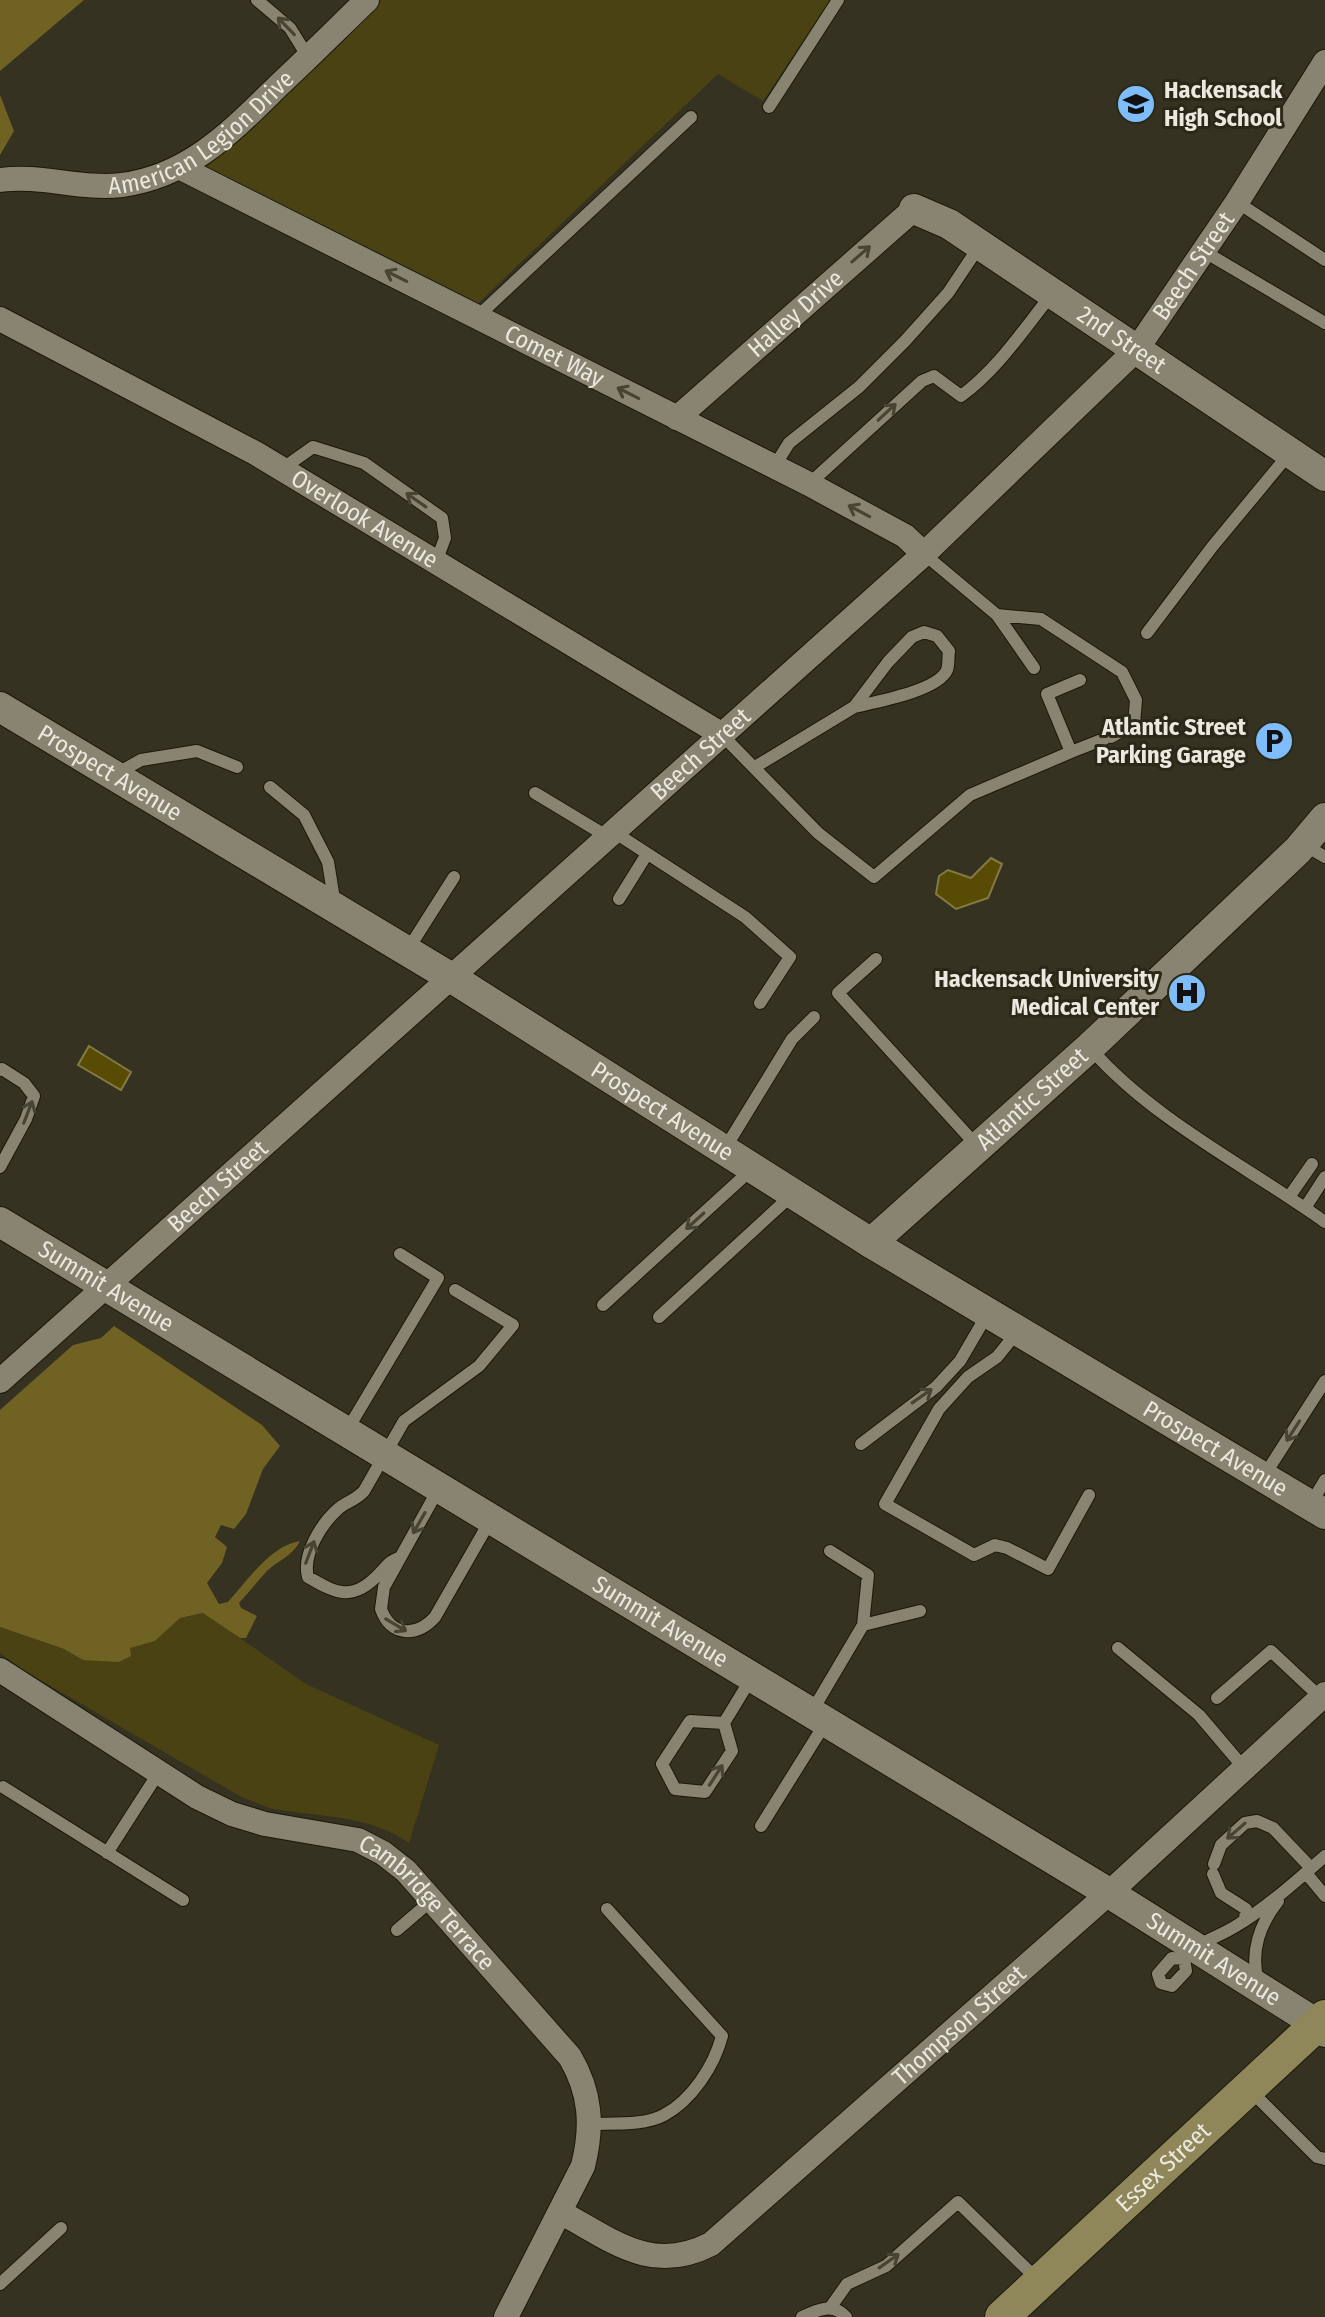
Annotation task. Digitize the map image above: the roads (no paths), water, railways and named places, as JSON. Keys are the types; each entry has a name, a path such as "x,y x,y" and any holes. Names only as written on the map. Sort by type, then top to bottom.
{"main road":[{"name":"Essex Street","path":"1002,2317 1248,2088 1322,2024"}],"street":[{"name":"American Legion Drive","path":"0,180 122,185 181,168 221,142 367,0"},
{"name":"Beech Street","path":"0,1381 924,554 1137,349 1205,252 1325,62"},
{"name":"Comet Way","path":"181,168 809,484 905,536 924,554"},
{"name":"2nd Street","path":"914,209 949,224 1325,476"},
{"name":"Halley Drive","path":"677,418 914,209"},
{"name":"Overlook Avenue","path":"0,319 282,470 721,734"},
{"name":"Prospect Avenue","path":"0,707 452,978 871,1243 1264,1477 1320,1500"},
{"name":"Atlantic Street","path":"871,1243 1314,851 1325,818"},
{"name":"Summit Avenue","path":"0,1222 1109,1893 1189,1953 1260,1988 1322,2024"},
{"name":"Cambridge Terrace","path":"0,1670 197,1797 232,1814 265,1824 358,1840 383,1853 406,1871 570,2057 586,2092 590,2124 583,2166 506,2317"},
{"name":"Thompson Street","path":"560,2212 633,2252 654,2257 675,2257 711,2244 1109,1893 1323,1696"}],"lane":[{"path":"257,0 290,28 308,57"},
{"path":"769,107 838,0"},
{"path":"477,317 691,117"},
{"path":"1237,202 1325,260"},
{"path":"774,467 789,443 859,387 905,341 948,293 980,245"},
{"path":"1205,252 1325,323"},
{"path":"809,484 922,381 934,376 961,396 977,384 992,370 1052,294"},
{"path":"282,470 313,447 364,463 442,518 445,538 436,562"},
{"path":"1147,633 1212,547 1289,454"},
{"path":"924,554 997,615 1034,668"},
{"path":"721,734 818,833 874,877 970,795 1108,738 1134,724 1136,700 1122,672 1041,619 997,615"},
{"path":"755,767 854,707 911,692 939,679 947,670 949,651 937,636 924,632 912,637 888,662 854,707"},
{"path":"1071,752 1047,694 1080,680"},
{"path":"114,775 141,760 197,751 237,767"},
{"path":"270,787 304,815 328,862 335,908"},
{"path":"535,793 647,854 745,917 790,957 760,1003"},
{"path":"619,899 647,854"},
{"path":"407,951 454,877"},
{"path":"876,959 838,993 978,1147"},
{"path":"724,1150 792,1039 814,1017"},
{"path":"1090,1047 1113,1074 1148,1104 1325,1222"},
{"path":"0,1070 24,1083 34,1096 26,1119 0,1167"},
{"path":"1289,1197 1312,1164"},
{"path":"603,1305 753,1168"},
{"path":"1305,1208 1325,1177"},
{"path":"659,1317 793,1194"},
{"path":"346,1432 438,1278 400,1254"},
{"path":"399,1558 387,1564 368,1585 342,1594 308,1577 305,1560 336,1511 357,1499 364,1491 404,1421 479,1366 513,1325 455,1290"},
{"path":"861,1444 936,1387 960,1361 988,1313"},
{"path":"1018,1331 997,1357 968,1377 939,1409 885,1504 974,1555 995,1545 1048,1569 1089,1495"},
{"path":"1264,1477 1325,1381"},
{"path":"439,1488 384,1587 381,1609 386,1621 398,1629 415,1631 424,1628 435,1617 491,1519"},
{"path":"761,1826 863,1625 868,1575 830,1551"},
{"path":"863,1625 920,1611"},
{"path":"1118,1648 1199,1715 1244,1768"},
{"path":"1217,1698 1271,1651 1323,1696"},
{"path":"724,1723 690,1721 662,1764 675,1789 705,1792 732,1751 724,1723 752,1677"},
{"path":"107,1853 159,1772"},
{"path":"3,1787 183,1900"},
{"path":"1245,1920 1248,1912 1221,1893 1213,1869 1221,1845 1245,1823 1257,1821 1273,1828 1325,1896"},
{"path":"1159,1986 1158,1974 1172,1958 1189,1953 1245,1920 1280,1896 1325,1856"},
{"path":"1260,1988 1255,1961 1259,1935 1272,1909 1291,1886"},
{"path":"397,1930 432,1900"},
{"path":"590,2124 638,2122 663,2116 685,2098 716,2059 722,2036 607,1909"},
{"path":"1248,2088 1317,2157 1325,2159"},
{"path":"830,2308 847,2284 886,2266 958,2202 1040,2282"},
{"path":"0,2284 61,2228"},
{"path":"802,2317 830,2308 840,2310 846,2317"}],"place":[{"name":"Hackensack High School","path":"1136,104"},
{"name":"Atlantic Street Parking Garage","path":"1274,741"},
{"name":"Hackensack University Medical Center","path":"1187,993"}]}
